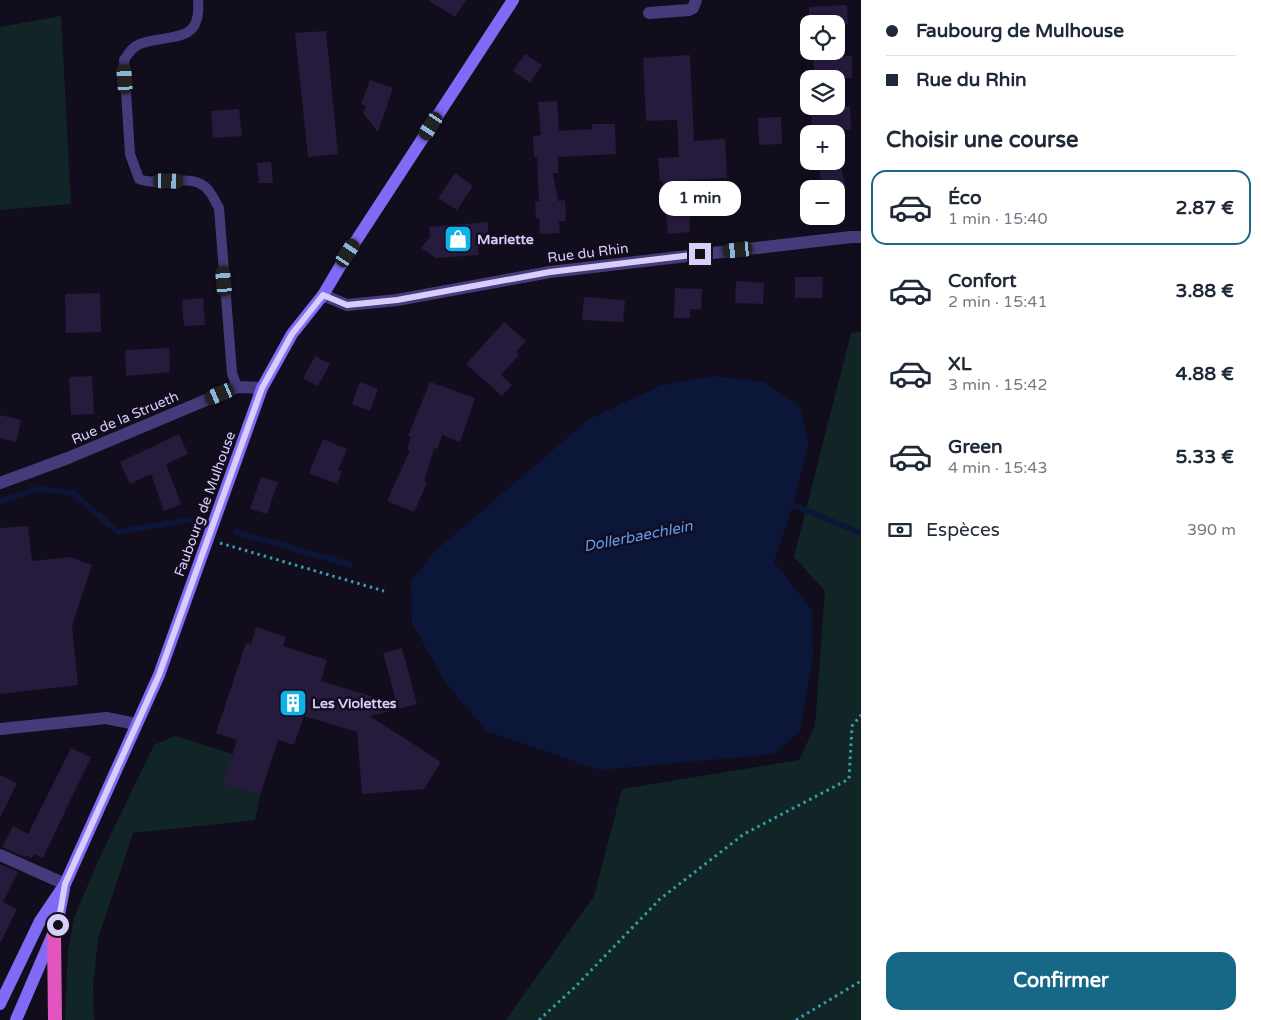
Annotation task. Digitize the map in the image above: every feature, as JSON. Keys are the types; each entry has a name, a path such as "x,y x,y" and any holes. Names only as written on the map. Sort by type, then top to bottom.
{"highway":[{"path":"54,933 55,1020"}],"main road":[{"name":"Faubourg de Mulhouse","path":"0,1004 40,921 65,884 159,675 262,388 292,334 323,295 348,253 513,0"},
{"name":"Faubourg de Mulhouse","path":"16,1020 58,925 65,884"}],"street":[{"path":"649,13 689,10 693,8 696,0"},
{"name":"Rue du Rhin","path":"323,295 347,305 397,300 550,272 850,236 861,237"},
{"name":"Rue de la Strueth","path":"0,483 68,458 237,387 262,388"},
{"path":"0,729 106,718 136,724"},
{"path":"0,855 65,884"}],"lane":[{"path":"198,0 199,14 194,27 184,36 141,44 132,49 124,60 130,154 139,179 148,183 196,181 209,190 218,208 232,372 237,387"}],"path":[{"path":"208,539 384,591"},
{"path":"539,1020 575,987 660,899 744,834 849,779 852,726 861,715"},
{"path":"796,1020 861,981"}],"green space":[{"path":"61,16 71,204 0,210 0,27"},
{"path":"861,331 861,1020 506,1020 594,896 622,789 799,760 815,726 825,591 794,557 851,333"},
{"path":"175,736 233,754 224,783 260,795 255,820 133,833 98,939 93,987 94,1020 65,1020 68,950 74,918 98,861 154,745"}],"water":[{"path":"714,376 764,382 799,405 809,443 793,505 774,562 812,610 813,659 800,730 775,754 600,770 488,732 446,684 412,623 411,582 434,552 589,419 662,385"}],"building":[{"path":"428,0 466,0 455,17"},
{"path":"847,5 848,24 845,24 845,15 809,15 809,7"},
{"path":"326,31 338,154 308,157 295,33"},
{"path":"525,54 542,65 530,83 513,71"},
{"path":"690,55 694,141 725,139 727,178 688,180 690,232 668,234 663,181 660,181 658,158 679,157 677,120 646,121 643,58"},
{"path":"845,56 852,56 852,78 845,78 845,70 814,70 813,60 845,60"},
{"path":"370,80 393,88 378,132 363,113 366,106 361,104"},
{"path":"557,101 559,131 593,129 592,124 615,124 616,154 558,157 558,173 553,173 558,201 565,200 566,221 559,221 560,233 540,234 539,218 536,218 535,201 539,201 537,157 534,157 533,136 541,135 538,102"},
{"path":"845,106 850,106 851,130 845,130 845,125 812,125 811,115 845,115"},
{"path":"239,109 242,136 213,138 211,111"},
{"path":"781,117 782,144 759,145 758,118"},
{"path":"271,162 273,183 259,183 257,163"},
{"path":"842,170 844,180 821,180 819,171"},
{"path":"455,173 473,186 457,210 438,198"},
{"name":"Mariette","path":"488,222 489,246 478,247 479,255 436,258 421,248 430,237 429,227"},
{"path":"795,277 823,277 822,298 795,298"},
{"path":"736,281 764,283 763,304 735,303"},
{"path":"675,288 702,289 701,310 690,309 690,318 674,318"},
{"path":"100,293 101,332 66,333 65,294"},
{"path":"584,297 625,300 623,322 582,320"},
{"path":"203,298 205,325 184,326 182,300"},
{"path":"504,322 526,341 516,352 519,355 501,375 512,385 502,396 466,364"},
{"path":"169,348 170,372 126,376 125,350"},
{"path":"315,356 330,364 318,386 303,378"},
{"path":"92,376 94,414 71,415 69,377"},
{"path":"360,382 378,389 370,411 352,404"},
{"path":"430,382 475,398 460,442 442,435 438,448 434,449 424,481 427,483 414,512 387,501 410,450 407,449 411,437 408,436"},
{"path":"0,415 21,420 16,442 0,438"},
{"path":"179,434 188,454 166,464 181,504 164,511 151,474 130,484 120,462"},
{"path":"323,439 347,449 338,470 342,471 337,484 309,473"},
{"path":"261,477 278,482 267,514 250,509"},
{"path":"28,526 32,561 70,557 92,565 72,626 78,685 0,694 0,528"},
{"name":"Les Violettes","path":"256,627 286,637 283,646 327,660 321,681 397,704 383,653 402,648 417,704 370,716 441,762 424,789 362,794 357,732 304,716 294,745 278,740 260,795 223,784 237,740 216,733 246,643 251,644"},
{"path":"71,748 91,757 43,858 34,854 32,858 26,855 25,857 2,847 13,826 28,834"},
{"path":"0,775 17,783 0,818"},
{"path":"0,864 18,872 3,902 17,909 0,944"}],"waterway":[{"name":"Dollerbaechlein","path":"0,501 38,489 73,493 118,532 189,520"},
{"name":"Dollerbaechlein","path":"787,506 793,505 861,533"},
{"name":"Dollerbaechlein","path":"236,532 350,565"}],"place":[{"name":"Mariette","path":"458,239"},
{"name":"Les Violettes","path":"293,703"}],"route":[{"path":"58,925 65,884 159,675 262,388 292,334 323,295 347,305 397,300 550,272 700,254"}]}
